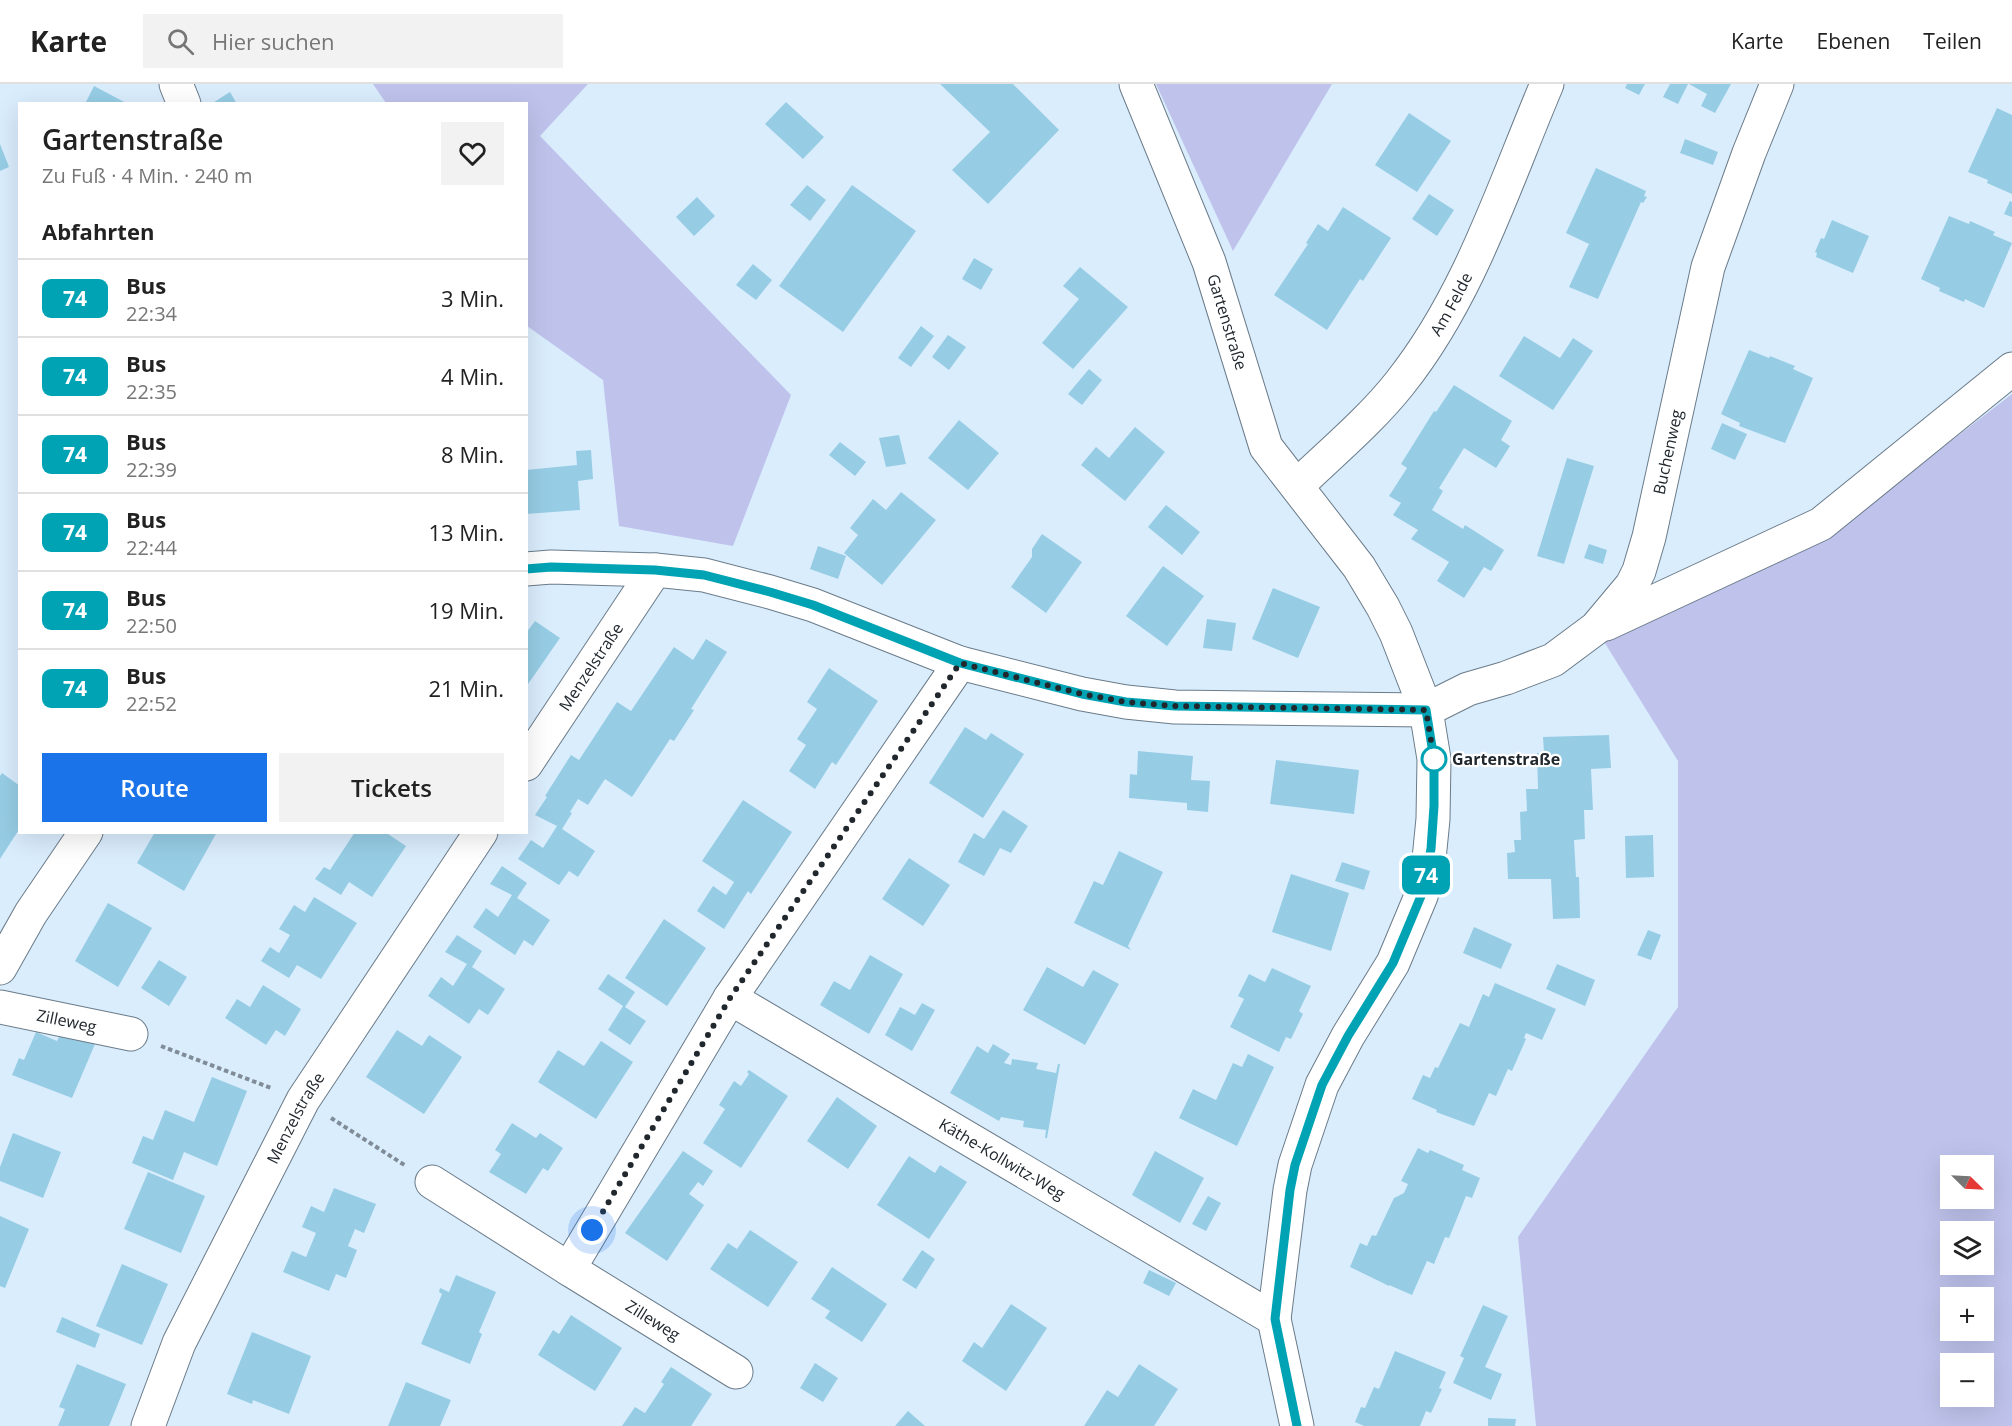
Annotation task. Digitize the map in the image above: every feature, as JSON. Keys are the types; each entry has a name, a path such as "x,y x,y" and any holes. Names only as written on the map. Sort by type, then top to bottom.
{"street":[{"path":"176,84 183,102"},
{"name":"Gartenstraße","path":"1136,84 1209,262 1266,447 1359,567 1383,608 1396,633 1426,710 1434,759 1431,849 1424,885 1413,920 1393,963 1348,1036 1322,1085 1295,1165 1275,1319 1297,1426"},
{"name":"Am Felde","path":"1297,486 1380,406 1401,382 1439,326 1485,234 1547,84"},
{"name":"Buchenweg","path":"1426,710 1468,689 1506,678 1553,660 1596,628 1624,596 1639,571 1649,537 1708,267 1749,153 1777,84"},
{"path":"1596,628 1821,525 2012,369"},
{"path":"528,569 551,567 655,570 704,575 813,605 960,663 1082,694 1126,702 1175,706 1426,710"},
{"name":"Menzelstraße","path":"528,761 655,570"},
{"path":"569,1269 730,998 960,663"},
{"path":"0,968 31,913 85,834"},
{"name":"Menzelstraße","path":"148,1426 179,1343 303,1100 480,834"},
{"name":"Käthe-Kollwitz-Weg","path":"730,998 1275,1319"},
{"name":"Zilleweg","path":"0,1006 131,1034"},
{"name":"Zilleweg","path":"432,1182 736,1372"}],"shaded area":[{"path":"373,84 588,84 540,136 791,395 733,546 619,526 603,380 528,327 528,102 385,102"},
{"path":"1156,84 1332,84 1233,251"},
{"path":"2012,394 2012,1426 1536,1426 1518,1237 1678,1007 1678,761 1603,640 1824,539"}],"building":[{"path":"940,84 1013,84 1059,130 988,204 952,170 990,132"},
{"path":"1627,84 1645,84 1639,95 1625,88"},
{"path":"1670,84 1688,84 1678,104 1663,97"},
{"path":"1689,84 1731,84 1715,113 1701,106 1707,94"},
{"path":"94,86 124,102 86,102"},
{"path":"230,92 236,102 214,102"},
{"path":"786,102 824,137 803,159 765,124"},
{"path":"1997,108 2012,115 2012,194 1968,172"},
{"path":"1409,113 1451,141 1417,192 1375,165"},
{"path":"1685,139 1718,152 1713,165 1680,153"},
{"path":"0,144 9,167 0,171"},
{"path":"1596,168 1646,191 1644,196 1647,197 1643,203 1641,202 1598,299 1569,287 1589,244 1566,233"},
{"path":"807,185 826,200 810,221 790,205"},
{"path":"852,185 916,231 843,332 779,286"},
{"path":"1429,194 1454,210 1437,236 1412,219"},
{"path":"697,197 715,216 694,236 676,217"},
{"path":"2010,201 2012,202 2012,217 2004,214"},
{"path":"1343,207 1391,238 1363,281 1360,279 1327,330 1274,295 1308,244 1306,243 1318,224 1328,231"},
{"path":"1949,216 1969,224 1970,221 1995,232 1993,235 2012,243 1984,308 1939,291 1940,288 1921,279"},
{"path":"1832,220 1869,236 1853,273 1816,257 1815,252 1821,238 1824,239"},
{"path":"974,258 993,269 981,290 962,279"},
{"path":"753,264 772,280 756,300 736,285"},
{"path":"1080,267 1128,307 1073,369 1042,343 1079,299 1063,286"},
{"path":"921,326 934,336 911,367 898,358"},
{"path":"948,335 966,347 949,370 932,357"},
{"path":"1524,336 1560,358 1573,338 1593,351 1553,410 1499,376"},
{"path":"1749,350 1795,366 1793,369 1813,378 1785,443 1739,426 1740,423 1721,414"},
{"path":"1089,369 1102,380 1082,405 1068,394"},
{"path":"1454,385 1512,421 1501,440 1510,446 1496,468 1464,448 1439,488 1443,491 1432,510 1463,529 1465,525 1504,550 1491,571 1484,567 1464,598 1437,581 1449,562 1411,539 1418,530 1393,515 1401,503 1389,496 1407,468 1401,464 1434,411 1436,412"},
{"path":"959,420 999,453 968,490 928,458"},
{"path":"1722,423 1747,434 1735,460 1711,449"},
{"path":"1135,427 1165,452 1125,501 1081,465 1096,447 1109,458"},
{"path":"899,435 906,464 886,467 879,438"},
{"path":"840,442 866,462 855,476 829,455"},
{"path":"591,450 593,479 578,481 580,510 528,514 528,470 577,465 576,451"},
{"path":"1567,458 1594,466 1564,564 1537,556"},
{"path":"901,492 936,520 882,585 844,553 858,535 850,528 873,499 886,510"},
{"path":"1166,505 1200,532 1182,555 1148,527"},
{"path":"1042,534 1082,562 1046,613 1011,587 1032,557 1032,549"},
{"path":"1589,544 1607,550 1603,564 1584,558"},
{"path":"818,546 846,556 838,579 810,569"},
{"path":"1163,566 1204,596 1167,646 1126,616"},
{"path":"1273,588 1320,607 1298,658 1252,639"},
{"path":"1207,619 1236,623 1232,651 1203,648"},
{"path":"535,621 560,638 528,684 528,630"},
{"path":"706,639 727,652 674,741 670,739 632,797 605,779 588,805 578,799 570,812 572,813 562,829 595,851 578,877 569,871 559,885 518,859 531,840 543,848 557,826 535,815 571,755 579,760 617,702 631,711 674,647 693,660"},
{"path":"829,668 878,701 836,765 832,762 815,789 789,771 806,745 797,739 817,709 807,702"},
{"path":"965,727 986,740 991,733 1024,754 983,818 929,783"},
{"path":"1609,735 1611,768 1591,769 1593,810 1584,810 1585,839 1574,840 1576,877 1579,877 1580,918 1553,919 1551,879 1508,879 1507,853 1515,852 1514,840 1521,840 1520,812 1527,811 1526,789 1538,789 1537,753 1544,753 1543,737"},
{"path":"1138,751 1193,756 1191,780 1210,781 1208,812 1187,810 1187,803 1129,798 1130,774 1137,775"},
{"path":"1276,760 1359,770 1354,814 1270,804"},
{"path":"2,773 18,785 18,831 0,859 0,776"},
{"path":"743,800 792,832 751,894 748,891 724,929 697,911 713,886 726,895 734,882 702,861"},
{"path":"1003,810 1028,826 1011,853 1000,848 984,876 958,862 974,833 984,839"},
{"path":"154,834 216,834 184,891 137,863"},
{"path":"354,834 388,834 406,846 372,897 349,882 341,895 315,879 324,867 330,870"},
{"path":"1653,835 1654,877 1626,878 1625,836"},
{"path":"1119,851 1163,872 1128,946 1131,950 1074,923 1094,881 1103,885"},
{"path":"909,858 950,885 923,926 882,899"},
{"path":"1342,862 1370,871 1364,890 1335,881"},
{"path":"502,866 527,883 517,898 550,920 533,946 524,940 515,955 473,927 486,908 498,917 512,895 490,884"},
{"path":"1291,874 1349,893 1331,951 1272,932"},
{"path":"314,897 357,923 321,979 297,965 289,978 261,961 270,947 279,953 290,935 279,929 294,905 305,912"},
{"path":"108,903 152,928 118,987 75,961"},
{"path":"664,919 706,948 667,1006 625,978"},
{"path":"1474,927 1512,944 1501,969 1463,953"},
{"path":"1648,930 1661,935 1651,960 1637,955"},
{"path":"457,935 482,951 472,967 505,989 488,1015 479,1009 469,1024 428,996 441,977 453,986 467,964 445,952"},
{"path":"870,955 903,974 869,1034 820,1005 834,981 850,990"},
{"path":"159,960 187,977 169,1006 141,988"},
{"path":"1557,964 1595,980 1585,1006 1546,989"},
{"path":"1047,967 1083,987 1093,970 1119,984 1085,1045 1023,1010"},
{"path":"1272,968 1311,986 1299,1011 1303,1014 1291,1039 1286,1037 1279,1052 1230,1027 1244,999 1238,996 1249,974 1265,982"},
{"path":"608,974 635,992 625,1007 646,1021 630,1045 608,1030 623,1006 598,989"},
{"path":"1495,983 1556,1009 1542,1040 1526,1033 1524,1038 1526,1039 1512,1071 1508,1069 1496,1096 1489,1093 1474,1126 1436,1112 1437,1110 1412,1099 1423,1075 1430,1078 1435,1067 1438,1068 1460,1023 1469,1027 1483,994 1489,997"},
{"path":"263,985 301,1009 285,1036 276,1030 266,1045 225,1018 237,999 250,1007"},
{"path":"922,1003 935,1010 912,1051 885,1035 900,1007 915,1015"},
{"path":"397,1030 422,1046 429,1035 462,1057 424,1114 366,1077"},
{"path":"62,1031 95,1044 72,1098 12,1075 19,1058 24,1060 36,1032 57,1041"},
{"path":"601,1041 633,1062 596,1119 538,1082 558,1050 584,1066"},
{"path":"993,1044 1010,1054 1004,1063 1011,1065 1012,1059 1038,1063 1036,1069 1056,1073 1058,1064 1060,1064 1047,1138 1045,1138 1046,1130 1023,1127 1024,1121 1001,1117 999,1121 950,1093 977,1046 988,1053"},
{"path":"1248,1054 1274,1067 1237,1146 1179,1118 1193,1089 1216,1100 1233,1063 1242,1067"},
{"path":"749,1070 788,1096 741,1168 703,1143 725,1109 719,1105 734,1081 741,1086"},
{"path":"212,1077 247,1091 217,1166 184,1152 173,1180 132,1163 143,1136 153,1140 165,1110 194,1122"},
{"path":"837,1097 877,1126 848,1169 807,1141"},
{"path":"512,1123 536,1138 540,1133 563,1148 548,1171 543,1168 526,1194 489,1172 501,1154 495,1150"},
{"path":"13,1133 61,1152 43,1198 0,1181 0,1167"},
{"path":"1418,1148 1428,1153 1430,1150 1464,1165 1462,1170 1480,1178 1472,1198 1466,1196 1449,1238 1445,1237 1434,1264 1427,1261 1412,1295 1350,1267 1360,1243 1367,1246 1372,1235 1376,1236 1394,1198 1404,1193 1408,1184 1401,1181"},
{"path":"683,1151 713,1171 703,1186 698,1182 689,1194 704,1205 667,1261 625,1233"},
{"path":"1155,1151 1204,1178 1180,1223 1132,1195"},
{"path":"909,1156 935,1173 940,1165 967,1182 929,1239 877,1205"},
{"path":"148,1172 205,1196 181,1253 124,1229"},
{"path":"334,1188 376,1204 364,1233 355,1229 348,1246 357,1250 346,1278 336,1274 329,1291 283,1272 292,1251 306,1257 316,1233 302,1227 311,1206 324,1212"},
{"path":"1208,1196 1221,1203 1206,1231 1192,1224"},
{"path":"0,1216 29,1229 5,1288 0,1286"},
{"path":"750,1230 798,1262 768,1307 710,1269 728,1243 737,1249"},
{"path":"922,1250 935,1259 916,1289 902,1280"},
{"path":"122,1264 168,1284 142,1345 96,1326"},
{"path":"832,1267 887,1304 862,1342 825,1318 830,1311 811,1299"},
{"path":"1149,1270 1176,1283 1169,1296 1143,1283"},
{"path":"456,1275 496,1292 479,1332 482,1334 470,1364 421,1344 442,1294 439,1292 440,1288 449,1292"},
{"path":"1011,1304 1047,1328 1006,1391 962,1361 974,1342 982,1348"},
{"path":"1483,1305 1508,1316 1485,1367 1502,1374 1491,1400 1453,1383 1464,1358 1460,1356"},
{"path":"571,1315 622,1348 595,1391 538,1355 553,1330 559,1334"},
{"path":"62,1317 100,1334 95,1348 56,1332"},
{"path":"252,1332 311,1356 289,1414 253,1400 252,1404 227,1394"},
{"path":"1395,1351 1446,1372 1439,1388 1442,1389 1431,1413 1426,1411 1420,1426 1364,1426 1355,1422 1361,1407 1365,1408 1374,1387 1379,1389"},
{"path":"815,1363 838,1378 823,1402 800,1388"},
{"path":"77,1364 126,1384 109,1426 58,1426 65,1409 59,1407"},
{"path":"1139,1364 1178,1389 1154,1426 1084,1426 1107,1390 1118,1397"},
{"path":"671,1367 712,1394 691,1426 622,1426 635,1407 645,1413 664,1384 661,1382"},
{"path":"406,1382 451,1400 440,1426 388,1426"},
{"path":"908,1411 925,1426 895,1426"},
{"path":"1488,1418 1516,1419 1515,1426 1488,1426"}],"bus line":[{"name":"74","path":"528,569 551,567 655,570 704,575 813,605 960,663 1082,694 1126,702 1175,706 1426,710 1434,759 1434,806 1431,849 1421,896 1413,920 1393,963 1348,1036 1322,1085 1295,1165 1290,1190 1275,1319 1297,1426"}],"place":[{"name":"Gartenstraße","path":"1434,759"}],"route":[{"path":"592,1230 730,998 960,663 1082,694 1126,702 1175,706 1426,710 1434,759"}]}
